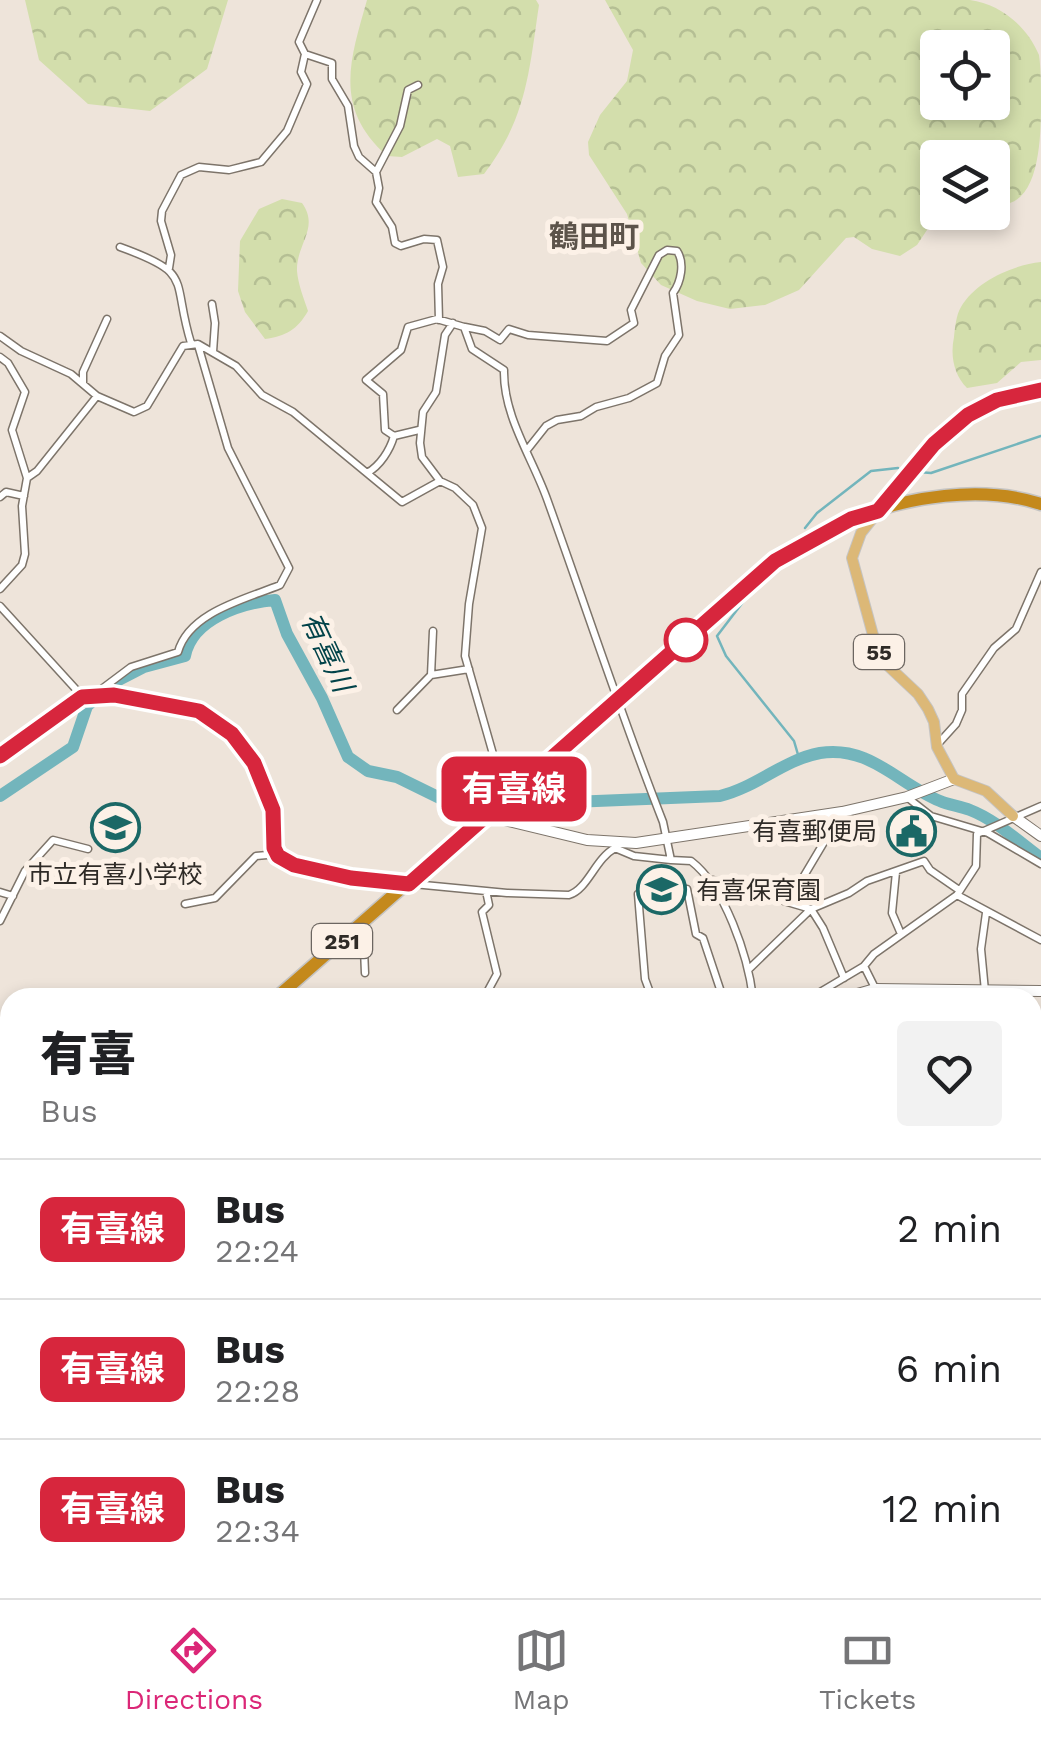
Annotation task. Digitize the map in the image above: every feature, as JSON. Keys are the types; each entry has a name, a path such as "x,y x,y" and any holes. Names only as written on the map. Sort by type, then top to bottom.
{"highway":[{"name":"251","path":"288,988 775,561 851,519 928,498 1000,496 1041,504"}],"main road":[{"name":"55","path":"954,779 937,745 928,709 884,662 876,646 852,558 861,534 934,444 968,415 997,400 1041,390"},
{"path":"954,779 986,791 1013,816"}],"street":[{"path":"169,268 172,255 161,221 172,188 181,175 199,167 229,170 261,162 287,130 307,84 302,72 305,54 298,42 317,0"},
{"path":"305,54 332,62 332,79 348,106 354,146 359,157 376,172 380,188 376,202 392,228 395,243 401,246 429,238 437,240 443,267 438,284 439,320"},
{"path":"376,172 392,147 408,90 418,85"},
{"path":"0,756 131,667 178,652 182,640 199,622 280,585 289,568 228,448 185,325 185,306 169,268 158,260 120,247"},
{"path":"419,430 394,436 384,430 383,394 366,380 401,350 408,328 439,320 500,340 510,329 542,337 607,341 634,323 631,310 660,255 677,250 681,257 680,284 674,294 678,335 657,383 629,398 546,426 527,450"},
{"path":"212,304 213,352"},
{"path":"83,384 83,372 107,319"},
{"path":"454,322 445,335 436,392 419,430 422,458 440,481 456,488 474,505 482,528 465,656 505,797"},
{"path":"464,327 472,349 504,370 509,410 663,822 671,860"},
{"path":"0,336 71,374 97,396 134,412 142,411 183,346 194,344 236,366 262,395 293,412 402,502 440,481"},
{"path":"0,357 24,385 12,430 27,478 22,506 25,554 22,564 0,589"},
{"path":"27,478 37,471 97,396"},
{"path":"366,473 374,470 394,436"},
{"path":"0,497 6,492 24,496"},
{"path":"937,745 956,724 962,710 962,694 994,648 1016,629 1041,572"},
{"path":"0,606 88,696 114,695 199,711 232,734 267,788 278,854 285,862 351,878 541,895 578,892 602,855 615,845 842,812 911,796 954,779"},
{"path":"431,675 433,631"},
{"path":"397,710 431,675 469,669"},
{"path":"911,796 931,816 984,830 1041,864"},
{"path":"827,988 864,966 874,954 958,893 976,866 974,839 984,830 1041,806"},
{"path":"789,901 842,812"},
{"path":"484,815 615,845 644,858 691,861 712,880 749,969 752,988"},
{"path":"1013,816 1041,836"},
{"path":"0,921 25,871 53,840 88,848"},
{"path":"185,904 216,898 256,856 278,854"},
{"path":"749,969 810,910 867,881 924,862 986,913 1041,940"},
{"path":"896,872 892,913 901,934"},
{"path":"712,880 810,910 823,928 844,978"},
{"path":"687,889 696,934 703,938 722,988"},
{"path":"486,891 489,905 482,912 497,974 489,988"},
{"path":"0,892 13,896"},
{"path":"638,894 648,988"},
{"path":"985,988 982,949 986,913"},
{"path":"352,933 364,950 366,973"},
{"path":"864,966 875,988"}],"green space":[{"path":"25,0 228,0 207,69 150,111 88,104 39,60"},
{"path":"367,0 536,0 539,5 524,93 509,133 484,174 458,177 450,146 437,139 402,157 387,156 370,138 352,101 350,82 355,43"},
{"path":"605,0 981,2 1011,18 1039,55 1041,116 1035,169 1021,196 1010,203 1010,140 920,140 920,230 927,230 917,245 900,256 872,249 854,237 846,238 799,290 765,305 730,309 697,301 661,285 641,263 627,214 589,155 588,142 600,115 627,81 633,50"},
{"path":"282,199 302,203 309,220 297,271 308,311 290,331 265,339 245,312 238,291 240,241 259,209"},
{"path":"1041,262 1041,360 1021,362 997,383 967,388 953,358 961,307 976,289 996,276"}],"waterway":[{"path":"918,472 931,473 1041,436"},
{"path":"805,528 817,513 871,471 898,468"},
{"path":"753,589 717,636 726,656 794,741 799,758"},
{"name":"有喜川","path":"0,796 73,747 87,706 113,683 144,667 185,656 197,632 220,615 275,600 287,634 348,757 368,771 397,777 450,803 478,805"},
{"name":"有喜川","path":"503,810 535,810 547,803 720,796 807,756 838,752 869,760 925,794 980,814 1041,858"}],"bus line":[{"name":"有喜線","path":"0,756 82,697 114,695 199,711 232,734 254,763 273,810 274,848 285,862 351,878 409,884 775,561 851,519 878,511 934,444 968,415 997,400 1041,390"}],"place":[{"name":"市立有喜小学校","path":"115,828"},
{"name":"有喜郵便局","path":"912,831"},
{"name":"有喜保育園","path":"661,890"}],"district":[{"name":"鶴田町","path":"594,236"}]}
